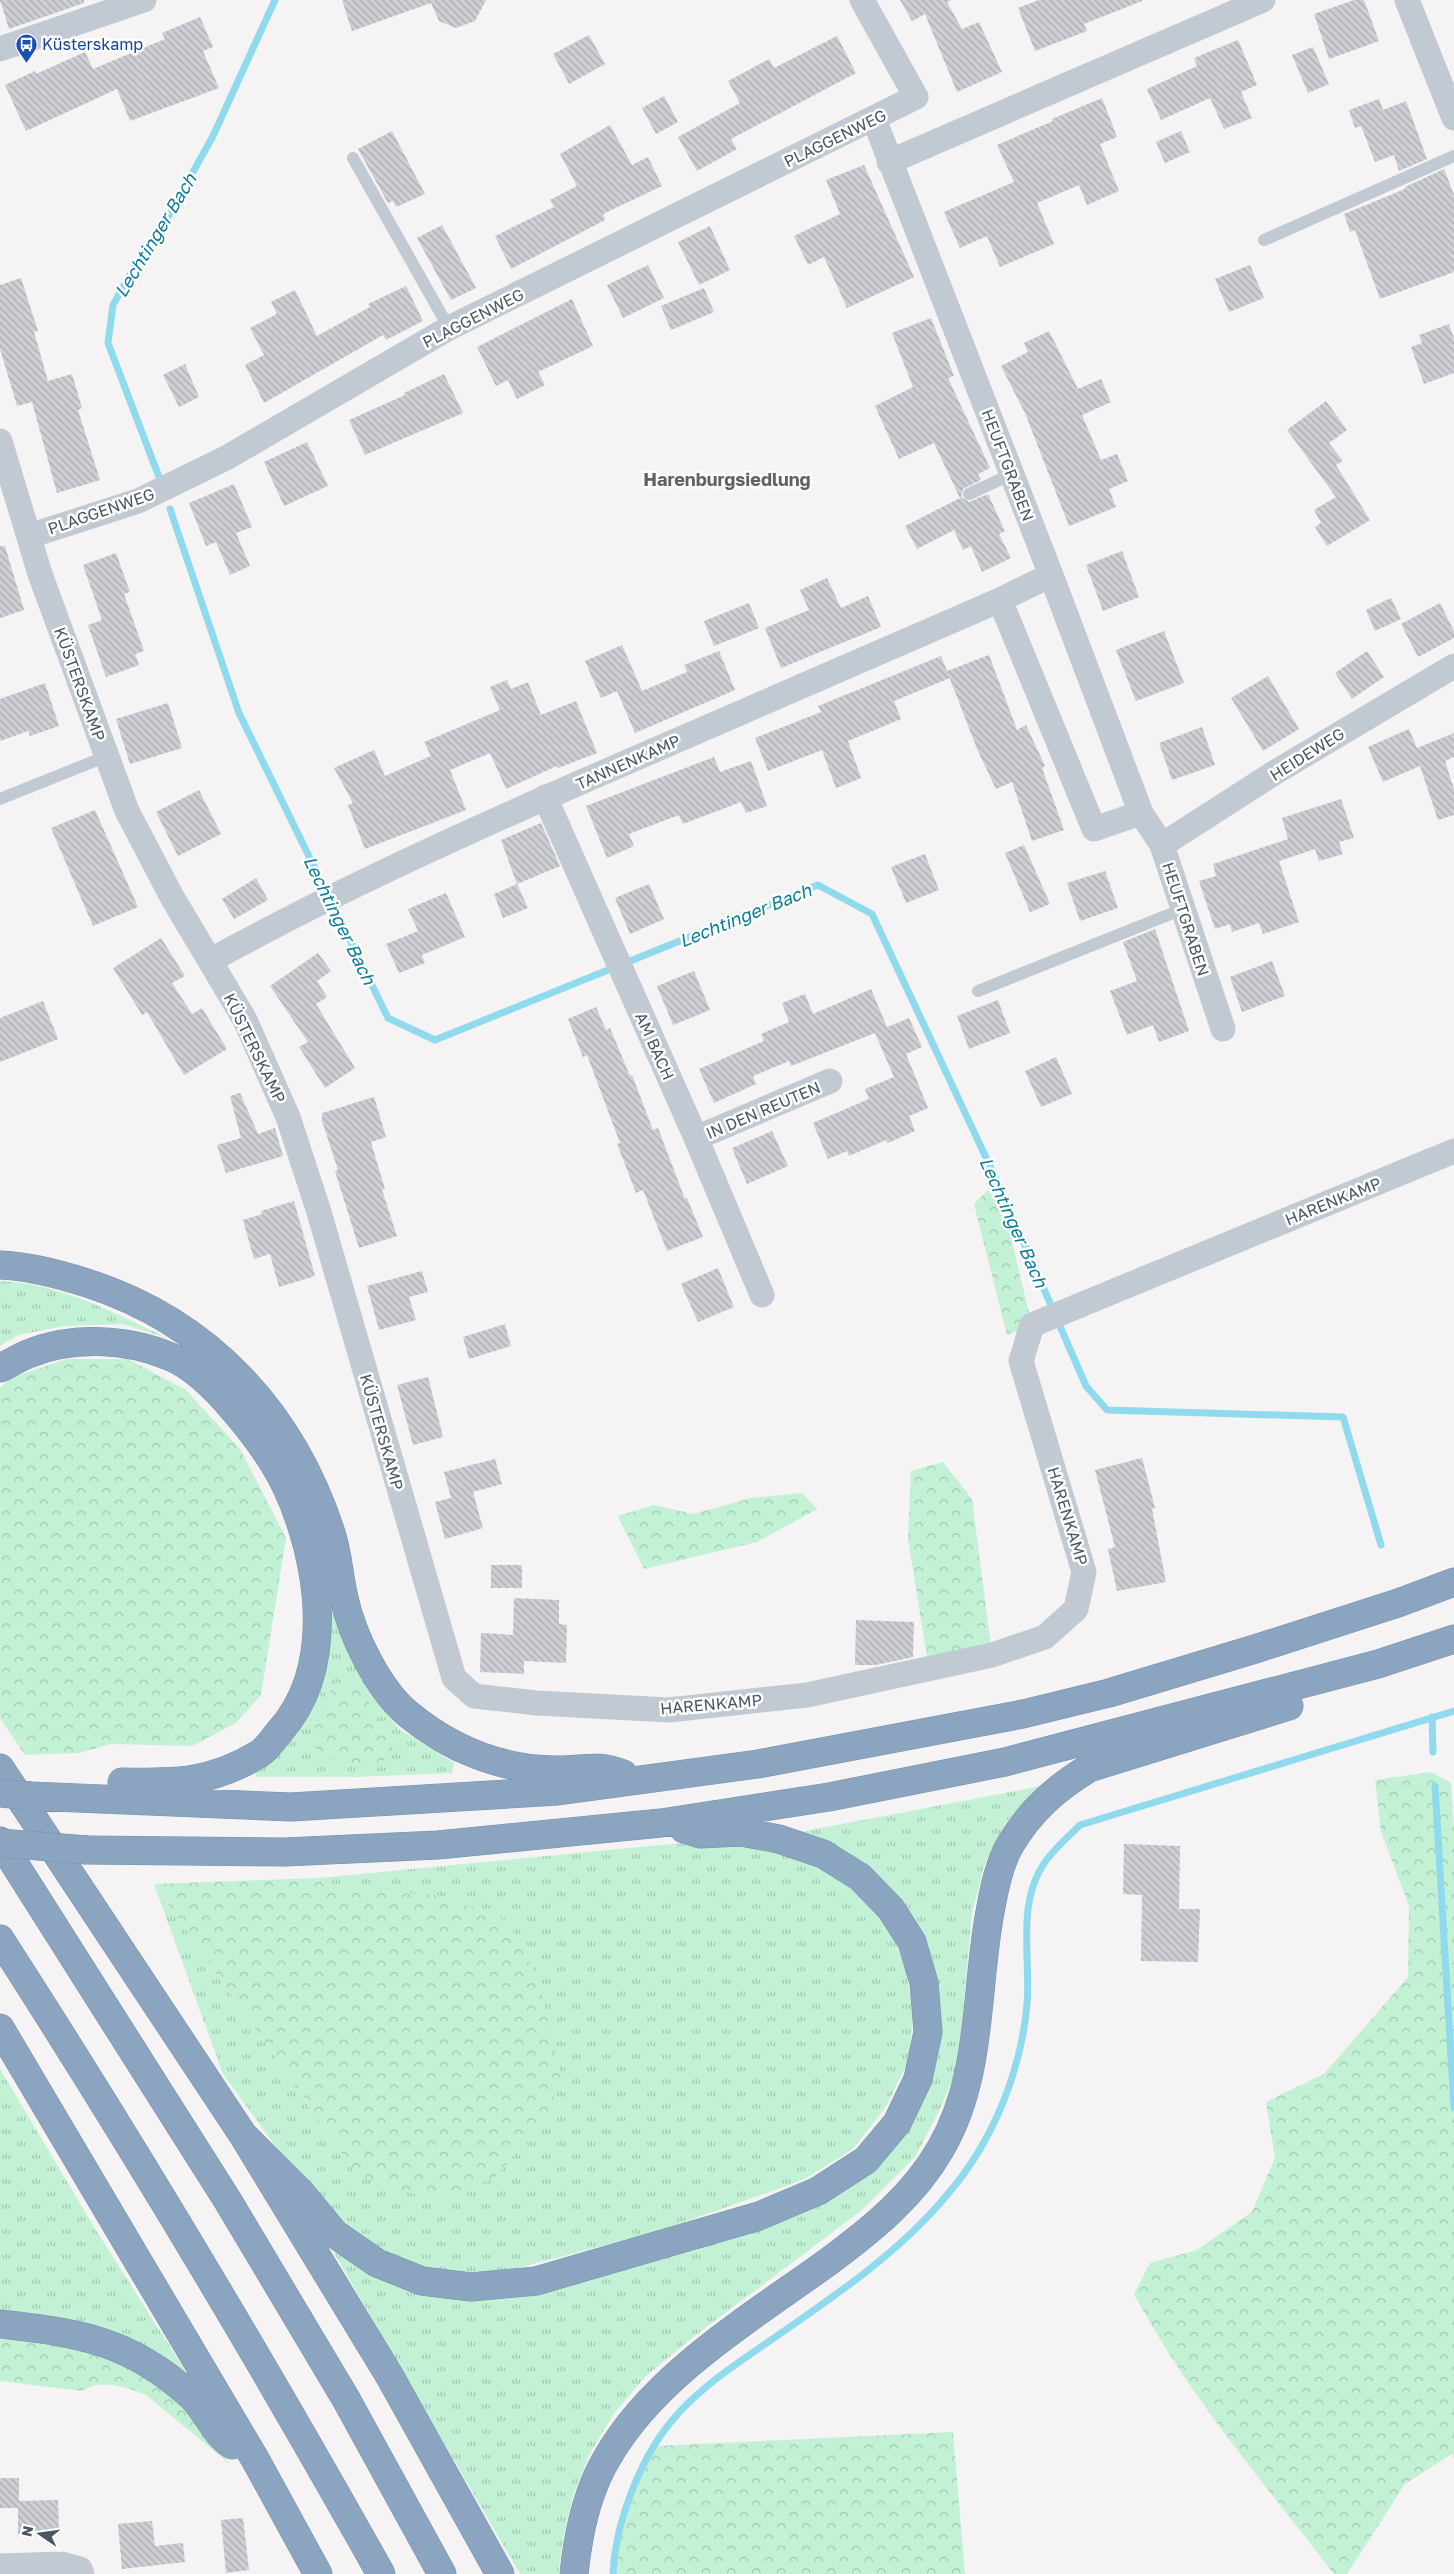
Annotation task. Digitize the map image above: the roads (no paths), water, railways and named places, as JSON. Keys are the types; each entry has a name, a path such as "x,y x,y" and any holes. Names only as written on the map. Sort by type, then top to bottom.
{"highway":[{"path":"0,1265 56,1273 114,1291 167,1318 220,1357 262,1400 290,1440 316,1491 332,1536 345,1601 358,1641 382,1683 406,1713 454,1746 502,1764 554,1770 605,1767 639,1780"},
{"path":"0,1368 29,1353 73,1343 124,1342 172,1357 213,1386 250,1428 287,1487 306,1543 316,1600 317,1645 309,1685 289,1721 261,1753 220,1774 180,1783 75,1781 40,1797"},
{"path":"0,1793 40,1797 291,1807 558,1791 758,1764 1023,1714 1109,1693 1398,1603 1454,1582"},
{"path":"0,1842 87,1850 275,1852 438,1845 661,1822 829,1797 1004,1762 1378,1664 1454,1639"},
{"path":"574,2574 579,2533 590,2496 606,2459 630,2424 649,2401 704,2353 872,2229 910,2192 941,2149 961,2105 974,2056 987,1930 995,1887 1009,1847 1031,1814 1060,1785 1089,1768 1348,1688 1378,1664"},
{"path":"0,1768 243,2135 389,2375 500,2574"},
{"path":"243,2135 301,2193 335,2234 377,2262 422,2281 471,2286 536,2281 759,2216 818,2191 866,2160 897,2123 918,2079 928,2032 924,1983 912,1942 891,1908 860,1877 823,1854 779,1839 740,1832 700,1834 661,1822"},
{"path":"0,1842 228,2201 346,2399 442,2574"},
{"path":"0,1939 178,2223 298,2427 380,2574"},
{"path":"0,2028 256,2459 318,2574"},
{"path":"0,2324 46,2329 90,2338 130,2351 166,2373 193,2397 229,2444 256,2459"}],"street":[{"path":"0,50 144,0"},
{"name":"PLAGGENWEG","path":"29,536 138,501 226,458 449,328 916,97 862,0"},
{"path":"889,162 1263,0"},
{"path":"1407,0 1454,118"},
{"name":"HEUFTGRABEN","path":"874,119 1141,813 1162,845 1223,1029"},
{"name":"KÜSTERSKAMP","path":"0,441 40,574 127,811 172,898 211,960 245,1020 288,1117 318,1212 454,1678"},
{"name":"TANNENKAMP","path":"211,960 304,909 362,881 545,798 1000,600 1051,575"},
{"path":"1000,600 1094,829 1141,813"},
{"name":"HEIDEWEG","path":"1162,845 1330,739 1454,666"},
{"name":"AM BACH","path":"545,798 696,1138 762,1296"},
{"name":"IN DEN REUTEN","path":"696,1138 830,1081"},
{"name":"HARENKAMP","path":"454,1678 474,1696 537,1703 669,1710 807,1695 983,1657 1045,1637 1076,1609 1084,1572 1022,1361 1032,1325 1454,1151"},
{"path":"0,2566 62,2564 81,2571"}],"lane":[{"path":"1264,240 1454,156"},
{"path":"353,158 449,328"},
{"path":"969,494 1012,474"},
{"path":"0,799 107,756"},
{"path":"978,991 1183,909"}],"waterway":[{"name":"Lechtinger Bach","path":"159,477 108,343 113,305 132,271 162,228 213,136 275,0"},
{"name":"Lechtinger Bach","path":"170,509 239,713 388,1018 435,1040 818,885 872,914 997,1181 1086,1386 1107,1410 1343,1417 1381,1545"},
{"path":"613,2574 618,2535 631,2494 648,2456 670,2423 704,2388 864,2274 908,2236 947,2195 978,2153 1002,2106 1018,2056 1027,2004 1027,1931 1031,1895 1036,1878 1045,1862 1057,1848 1080,1825 1454,1711"},
{"path":"1432,1717 1433,1752"},
{"path":"1435,1786 1454,2108"}],"place":[{"name":"Küsterskamp","path":"26,63"}],"district":[{"name":"Harenburgsiedlung","path":"727,479"}]}
